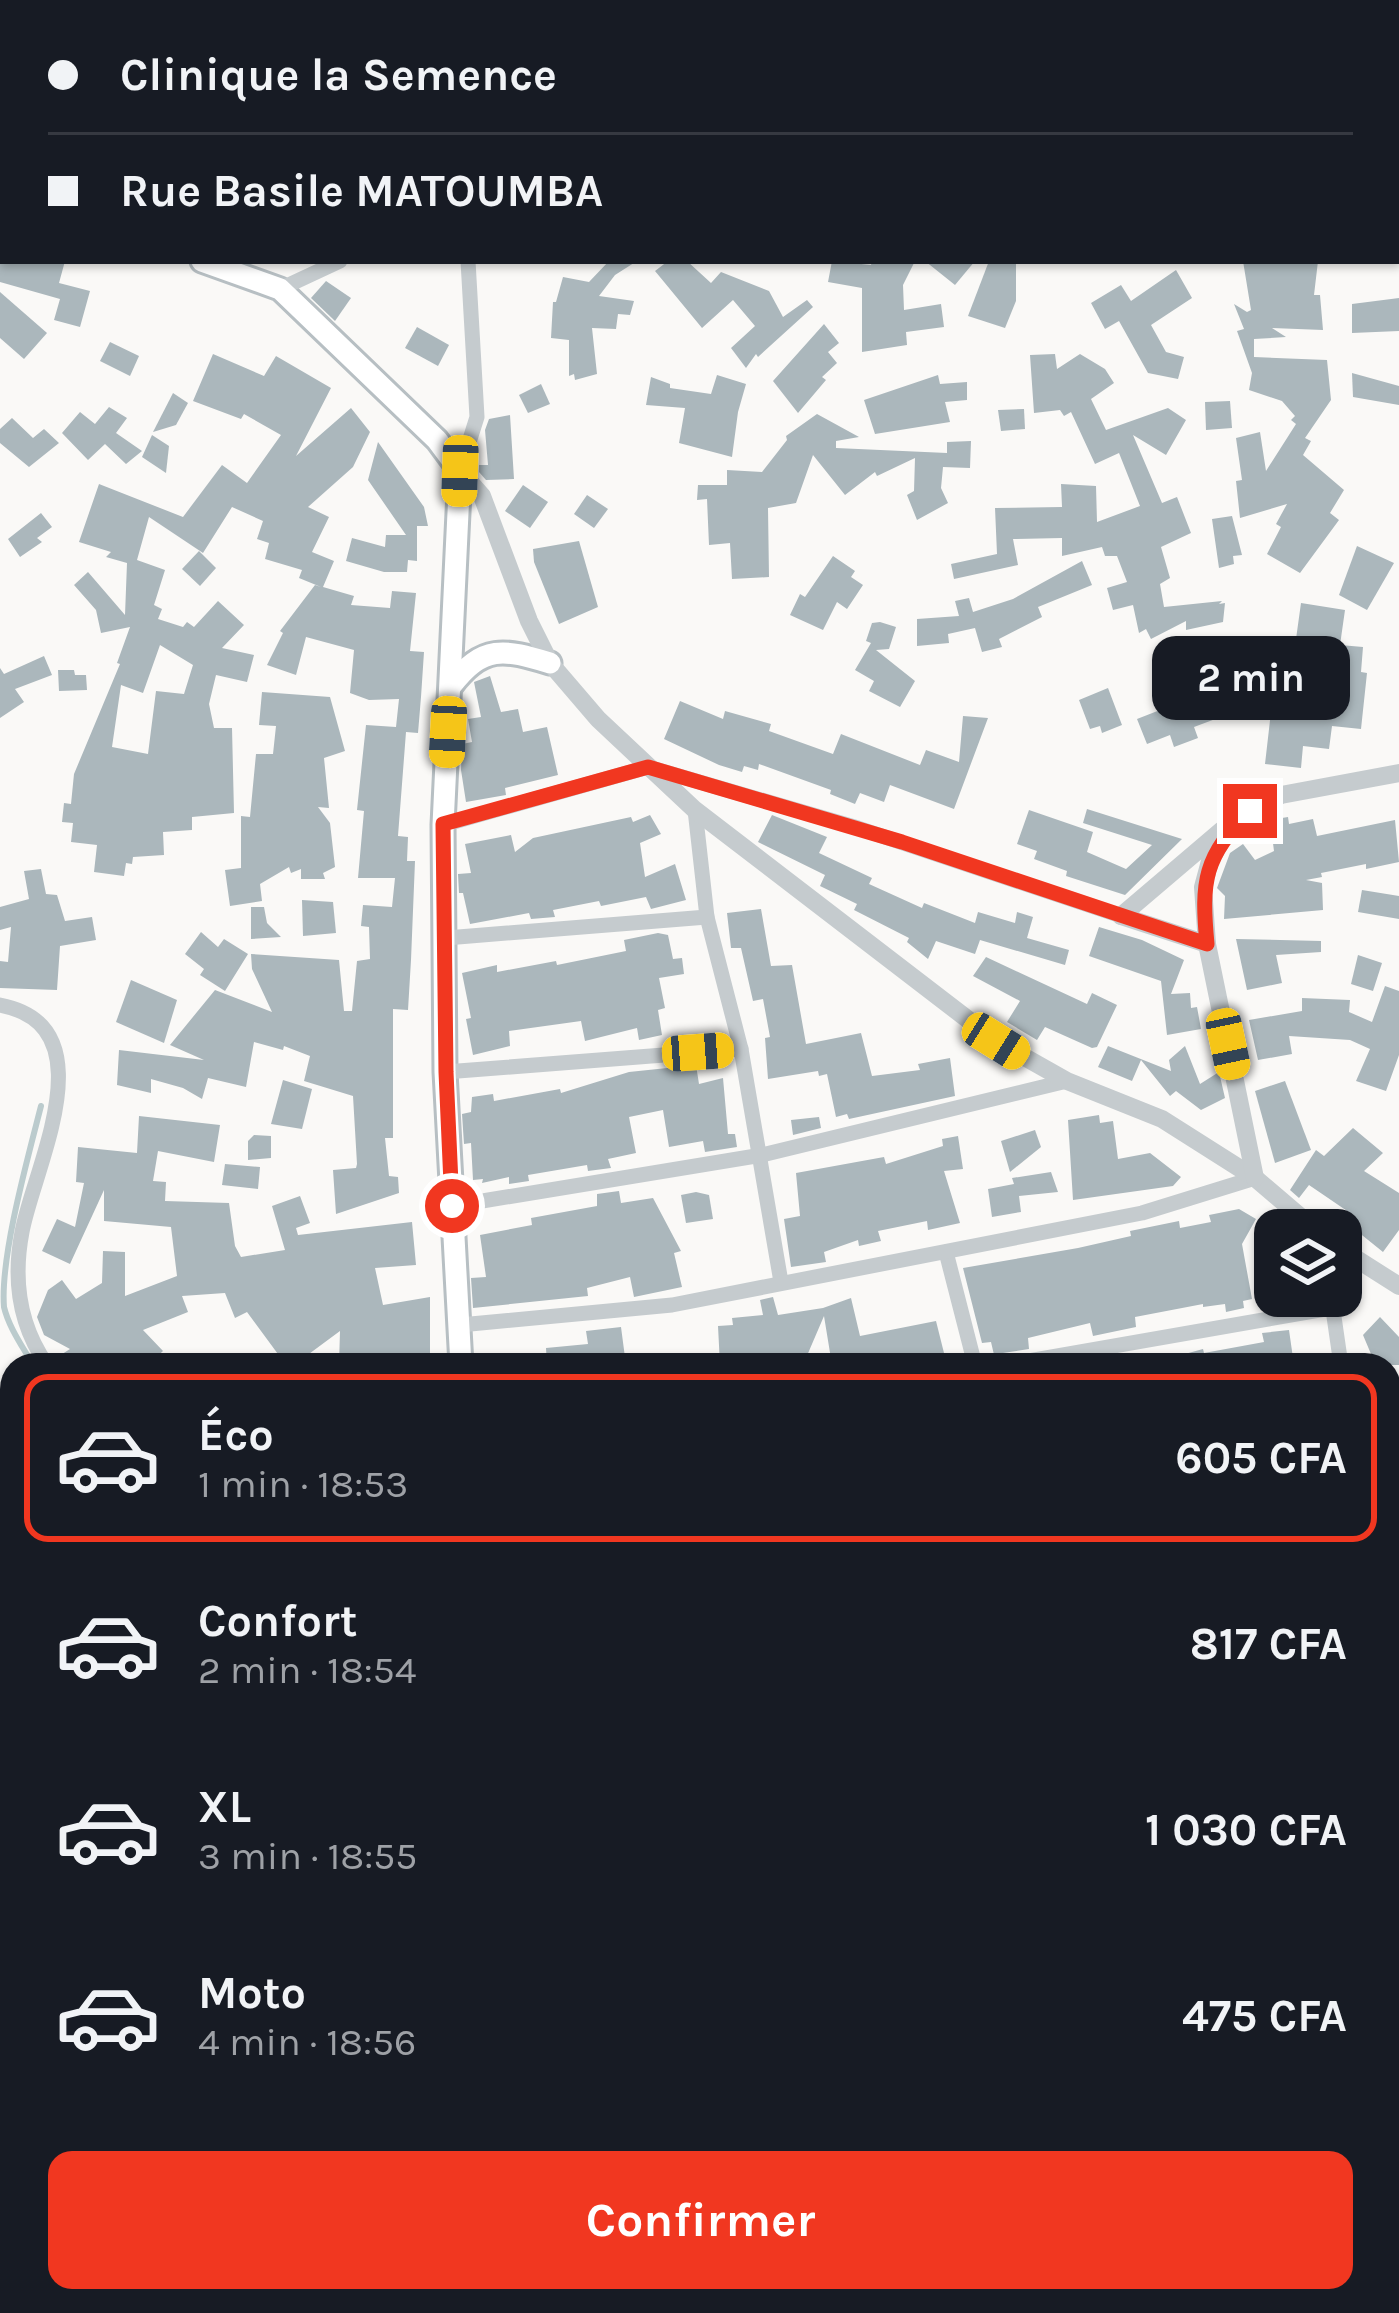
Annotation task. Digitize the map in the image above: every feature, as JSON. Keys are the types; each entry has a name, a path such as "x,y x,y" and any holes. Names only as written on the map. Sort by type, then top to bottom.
{"main road":[{"path":"210,264 280,289 421,424 460,471 443,824 446,1072 461,1353"},
{"path":"450,686 464,668 498,652 550,662"}],"street":[{"path":"280,289 334,264"},
{"path":"468,264 477,417 460,471 482,496 529,621 571,691 695,810 968,1022 1067,1081 1162,1119 1255,1178 1291,1209"},
{"path":"443,824 648,767 923,849 1207,944"},
{"path":"1121,916 1191,855 1250,811 1281,795 1399,773"},
{"path":"695,810 707,917 741,1049 781,1282"},
{"path":"1250,811 1224,836 1203,887 1207,944 1255,1178"},
{"path":"446,938 707,917"},
{"path":"0,1005 39,1024 49,1039 60,1084 20,1257 22,1317 41,1353"},
{"path":"446,1072 741,1049"},
{"path":"452,1206 762,1155 1067,1081"},
{"path":"460,1324 672,1306 1142,1213 1255,1178"},
{"path":"946,1252 972,1353"},
{"path":"1362,1262 1399,1286"},
{"path":"1067,1353 1254,1317"},
{"path":"1333,1317 1339,1353"}],"building":[{"path":"0,264 64,264 59,283 90,291 80,327 54,320 60,299 0,282"},
{"path":"606,264 632,264 615,275 599,296 634,301 630,315 618,314 616,329 592,328 597,374 575,380 574,374 569,376 569,340 551,338 553,302 563,277 589,282"},
{"path":"664,264 690,264 711,283 721,272 769,291 783,317 807,300 813,307 758,357 756,354 746,368 731,348 755,326 733,300 702,328 655,271"},
{"path":"831,264 914,264 903,285 904,310 941,304 944,327 906,332 907,345 862,352 862,288 828,282"},
{"path":"929,264 972,264 955,285"},
{"path":"988,264 1016,264 1016,301 1005,328 968,316"},
{"path":"1243,264 1318,264 1314,295 1320,295 1323,330 1272,328 1286,337 1254,339 1254,357 1327,360 1331,400 1305,438 1311,441 1303,455 1344,490 1330,513 1339,520 1300,573 1267,554 1287,504 1240,518 1236,481 1242,480 1236,438 1260,432 1266,471 1296,424 1282,401 1249,390 1252,373 1237,331 1244,329 1234,304 1251,310"},
{"path":"1176,270 1192,298 1151,325 1166,352 1184,357 1178,379 1148,373 1119,321 1105,329 1091,303 1121,285 1131,301"},
{"path":"326,281 351,298 335,321 311,298"},
{"path":"0,292 47,333 24,359 0,338"},
{"path":"1399,298 1399,331 1352,333 1352,304"},
{"path":"824,324 839,343 828,352 837,363 798,413 773,381"},
{"path":"417,327 449,345 438,366 405,348"},
{"path":"110,342 139,356 130,376 100,361"},
{"path":"213,354 264,376 276,356 331,388 296,456 351,408 370,432 353,467 308,507 329,517 312,552 334,561 323,587 354,596 351,605 390,608 392,591 416,593 410,651 424,652 421,697 418,733 406,732 398,836 408,837 407,861 415,861 411,960 408,1010 393,1009 393,1138 385,1138 389,1176 398,1177 399,1193 336,1214 333,1170 356,1168 357,1164 353,1096 304,1081 310,1056 254,1042 246,1087 208,1078 202,1099 151,1079 151,1093 117,1085 119,1050 204,1060 170,1045 215,990 272,1012 252,969 251,954 339,960 344,1011 352,1011 357,961 370,959 369,927 361,926 363,905 392,907 395,878 358,878 364,811 357,810 366,725 396,727 399,699 369,700 350,693 354,650 306,637 296,675 267,665 280,631 315,585 321,587 299,578 302,570 265,559 269,543 257,539 263,521 232,507 203,553 149,517 137,560 165,570 154,605 162,609 158,619 194,627 218,601 244,625 222,648 254,655 247,682 216,675 209,704 214,728 232,728 234,813 192,817 192,830 163,832 164,855 133,857 132,864 126,863 124,876 94,872 97,845 71,842 73,823 62,822 64,803 71,804 74,774 120,664 130,627 101,633 96,610 74,585 88,572 125,615 127,563 106,557 111,552 79,542 99,484 183,517 222,465 247,483 281,435 244,414 241,419 193,401","holes":["160,645 193,665 184,694 156,691 148,754 112,747 121,685 143,693"]},
{"path":"1055,354 1057,369 1080,354 1105,369 1114,383 1091,399 1106,430 1168,408 1186,420 1166,455 1133,435 1162,503 1177,497 1191,533 1161,547 1170,578 1160,584 1164,607 1222,601 1223,622 1186,630 1186,621 1151,639 1146,629 1139,633 1133,605 1113,610 1107,588 1127,582 1117,556 1105,556 1102,547 1062,556 1062,538 1013,539 1018,565 954,579 951,564 997,554 995,508 1062,507 1061,484 1096,486 1097,522 1140,506 1119,453 1095,464 1071,412 1064,416 1060,410 1034,413 1030,355"},
{"path":"1352,373 1399,386 1399,405 1353,397"},
{"path":"717,375 746,384 732,457 679,443 685,408 646,405 651,377 670,388 711,394"},
{"path":"938,375 940,384 967,382 967,400 945,402 950,422 875,434 864,400"},
{"path":"541,384 550,404 528,413 519,395"},
{"path":"173,393 188,403 176,425 153,432"},
{"path":"1230,401 1232,428 1206,430 1205,402"},
{"path":"109,407 127,418 116,433 142,451 126,464 105,444 88,460 62,433 80,412 95,424"},
{"path":"1024,409 1025,429 1001,431 998,410"},
{"path":"817,414 859,437 836,441 836,448 947,453 947,442 971,441 970,468 943,467 941,488 948,503 917,520 907,495 914,491 915,458 877,476 875,472 845,495 813,455 796,503 768,508 769,577 732,579 730,543 709,545 707,499 697,500 698,485 727,485 727,470 762,472 786,436"},
{"path":"510,415 514,479 486,480 479,465 488,465 485,430 489,419"},
{"path":"12,418 33,438 44,429 59,443 29,467 0,443 0,429"},
{"path":"152,435 169,446 166,473 142,457"},
{"path":"378,442 424,507 428,526 417,526 417,561 408,560 407,572 384,572 346,561 352,538 385,547 386,535 406,535 368,480"},
{"path":"523,485 548,502 530,528 505,511"},
{"path":"587,495 608,509 594,528 574,514"},
{"path":"41,513 52,527 37,538 42,542 20,557 8,539"},
{"path":"1232,516 1242,555 1233,556 1234,564 1219,568 1212,519"},
{"path":"579,541 598,607 559,624 533,549"},
{"path":"1357,546 1394,563 1367,610 1339,595"},
{"path":"199,551 216,568 200,586 182,569"},
{"path":"833,556 855,571 851,577 863,585 847,609 837,602 823,630 790,615 800,594 805,597"},
{"path":"1082,561 1092,585 1038,607 1042,617 999,639 1002,647 982,652 975,628 948,634 949,643 917,646 917,619 959,616 955,601 969,598 973,612 1013,599"},
{"path":"1301,603 1345,610 1340,645 1363,647 1361,672 1367,673 1361,729 1332,726 1329,749 1303,746 1301,768 1265,764 1276,668 1302,671 1306,641 1296,639"},
{"path":"872,623 896,627 889,649 876,650 915,681 900,707 869,691 874,681 855,670 871,643 866,641"},
{"path":"44,656 52,675 15,689 24,702 0,718 0,668 4,674"},
{"path":"58,670 86,675 87,690 59,691"},
{"path":"490,676 501,712 518,709 523,732 547,727 558,775 505,788 506,795 466,802 462,744 472,742 468,719 481,717 474,682"},
{"path":"1175,679 1183,702 1209,692 1218,718 1194,727 1198,738 1174,747 1170,735 1147,744 1137,719 1160,710 1152,687"},
{"path":"1108,688 1122,725 1102,733 1100,726 1090,729 1079,700"},
{"path":"262,692 330,697 345,751 324,758 329,808 318,807 330,823 335,867 323,873 325,879 301,879 301,869 291,873 289,867 260,884 262,901 230,906 225,870 241,868 241,816 250,817 256,754 273,754 276,726 259,725"},
{"path":"680,701 723,719 725,711 771,724 769,731 833,754 841,734 920,765 926,750 959,762 963,716 988,718 954,809 890,785 884,802 860,793 855,804 830,794 831,790 759,764 758,770 744,766 742,772 664,739"},
{"path":"1087,809 1182,839 1125,895 1066,876 1067,871 1034,859 1037,851 1017,844 1029,810 1093,832 1087,852 1126,869 1152,845 1083,823"},
{"path":"650,815 661,834 640,843 645,877 675,864 686,900 651,909 646,897 601,906 599,901 553,910 555,917 531,919 529,913 470,924 463,893 459,893 458,874 471,873 465,844 511,835 515,852 533,838"},
{"path":"772,815 827,837 819,853 872,878 869,884 922,908 924,903 975,923 978,912 1015,923 1017,912 1033,917 1027,938 1069,950 1065,965 980,940 975,954 936,941 928,959 907,942 909,938 820,886 825,875 758,842"},
{"path":"1288,817 1289,824 1313,819 1317,836 1395,820 1399,862 1366,869 1366,864 1306,880 1322,883 1323,910 1224,919 1225,896 1217,888 1230,853 1243,844 1255,860 1274,851 1270,820"},
{"path":"41,869 46,894 57,895 65,921 92,917 96,940 60,946 57,990 0,988 0,961 8,962 11,927 0,930 0,907 29,899 24,871"},
{"path":"1362,890 1399,896 1399,919 1358,912"},
{"path":"302,900 333,902 336,933 303,936"},
{"path":"251,907 264,907 267,923 281,937 251,939"},
{"path":"761,909 771,966 792,965 806,1044 861,1033 872,1076 920,1070 918,1064 950,1058 955,1096 849,1119 847,1114 836,1117 827,1074 819,1076 818,1071 768,1079 765,1038 770,1037 763,999 753,1001 741,948 731,948 727,913"},
{"path":"1099,927 1184,960 1171,994 1190,993 1201,1029 1167,1035 1161,981 1089,956"},
{"path":"201,932 218,947 224,939 248,954 225,991 200,975 204,969 185,954"},
{"path":"668,935 673,959 682,958 684,974 659,978 665,1008 658,1010 662,1035 639,1040 637,1028 585,1041 581,1021 509,1031 510,1046 473,1055 462,973 497,965 497,972 556,961 557,965 626,951 624,940"},
{"path":"1236,939 1321,941 1321,952 1276,955 1282,983 1247,990"},
{"path":"1358,955 1382,963 1373,991 1351,984"},
{"path":"986,957 1087,1004 1092,993 1117,1005 1097,1047 1045,1027 1037,1040 1007,1022 1020,1001 973,976"},
{"path":"131,980 177,1000 164,1043 116,1022"},
{"path":"1385,986 1399,991 1399,1055 1386,1091 1356,1081 1370,1049 1350,1040 1289,1036 1292,1054 1258,1060 1249,1020 1302,1011 1302,998 1350,1000 1349,1012 1372,1022"},
{"path":"1108,1046 1171,1071 1169,1060 1185,1046 1200,1084 1219,1072 1225,1098 1201,1110 1176,1091 1170,1096 1141,1060 1132,1081 1098,1067"},
{"path":"696,1065 699,1084 723,1078 728,1134 735,1134 737,1147 705,1152 703,1141 669,1147 663,1110 629,1117 636,1153 608,1159 611,1168 588,1171 587,1165 528,1175 529,1181 509,1184 509,1177 482,1183 483,1179 473,1180 471,1143 464,1144 462,1114 471,1112 472,1097 493,1094 494,1101 560,1089 561,1093 629,1072"},
{"path":"283,1080 312,1089 302,1129 271,1124"},
{"path":"1285,1081 1311,1150 1275,1163 1255,1091"},
{"path":"1099,1115 1100,1123 1113,1121 1118,1159 1150,1153 1181,1177 1173,1186 1073,1200 1068,1120"},
{"path":"139,1116 220,1125 214,1162 158,1151 153,1181 166,1182 165,1201 229,1203 241,1257 285,1250 272,1206 300,1196 310,1223 296,1228 298,1235 412,1222 416,1265 375,1268 383,1305 430,1297 430,1353 339,1353 340,1331 310,1353 277,1353 247,1312 235,1318 225,1293 182,1296 188,1312 143,1330 161,1353 64,1353 70,1349 44,1335 37,1317 48,1290 62,1280 76,1299 102,1283 103,1251 125,1252 125,1296 177,1276 171,1227 104,1221 104,1190 70,1264 42,1251 57,1219 75,1227 84,1183 76,1182 78,1147 137,1153"},
{"path":"819,1117 821,1128 793,1135 791,1120"},
{"path":"1353,1128 1383,1153 1364,1171 1399,1193 1399,1230 1383,1252 1362,1235 1362,1209 1344,1209 1309,1185 1299,1198 1290,1190 1316,1150 1324,1156"},
{"path":"1035,1130 1041,1147 1010,1172 1001,1141"},
{"path":"254,1135 271,1136 271,1158 248,1160 248,1141"},
{"path":"958,1136 963,1169 944,1171 960,1223 928,1230 927,1221 878,1231 881,1241 859,1246 858,1240 824,1252 826,1262 791,1267 784,1219 800,1216 796,1173 884,1157 886,1164 943,1146 942,1139"},
{"path":"225,1164 260,1167 258,1189 222,1185"},
{"path":"1051,1172 1058,1192 1019,1196 1021,1212 992,1217 988,1189 1014,1184 1012,1178"},
{"path":"619,1191 621,1203 653,1198 681,1251 674,1253 682,1287 634,1297 630,1277 587,1288 588,1296 473,1308 471,1278 486,1277 480,1235 532,1225 531,1218 597,1206 597,1194"},
{"path":"681,1195 709,1195 713,1219 686,1223"},
{"path":"1239,1209 1254,1218 1242,1244 1252,1299 1243,1301 1244,1308 1226,1312 1225,1304 1203,1304 1135,1317 1136,1327 1093,1336 1090,1323 1028,1338 1029,1349 1003,1353 994,1353 991,1342 982,1343 963,1268 1078,1248 1179,1221 1180,1228 1211,1222 1209,1215"},
{"path":"773,1297 778,1315 851,1298 860,1336 936,1321 944,1353 830,1353 824,1316 808,1353 719,1353 718,1326 733,1325 732,1318 763,1315 760,1300"},
{"path":"1380,1317 1399,1337 1399,1353 1371,1353 1363,1335"},
{"path":"621,1327 624,1353 546,1353 546,1348 588,1344 586,1331"},
{"path":"1289,1330 1292,1353 1204,1353 1264,1342 1262,1333"}],"waterway":[{"path":"26,1353 6,1315 4,1286 16,1207 41,1106"}],"route":[{"path":"452,1206 443,824 648,767 1038,885 1207,944 1203,887 1210,861 1224,836 1250,811"}]}
